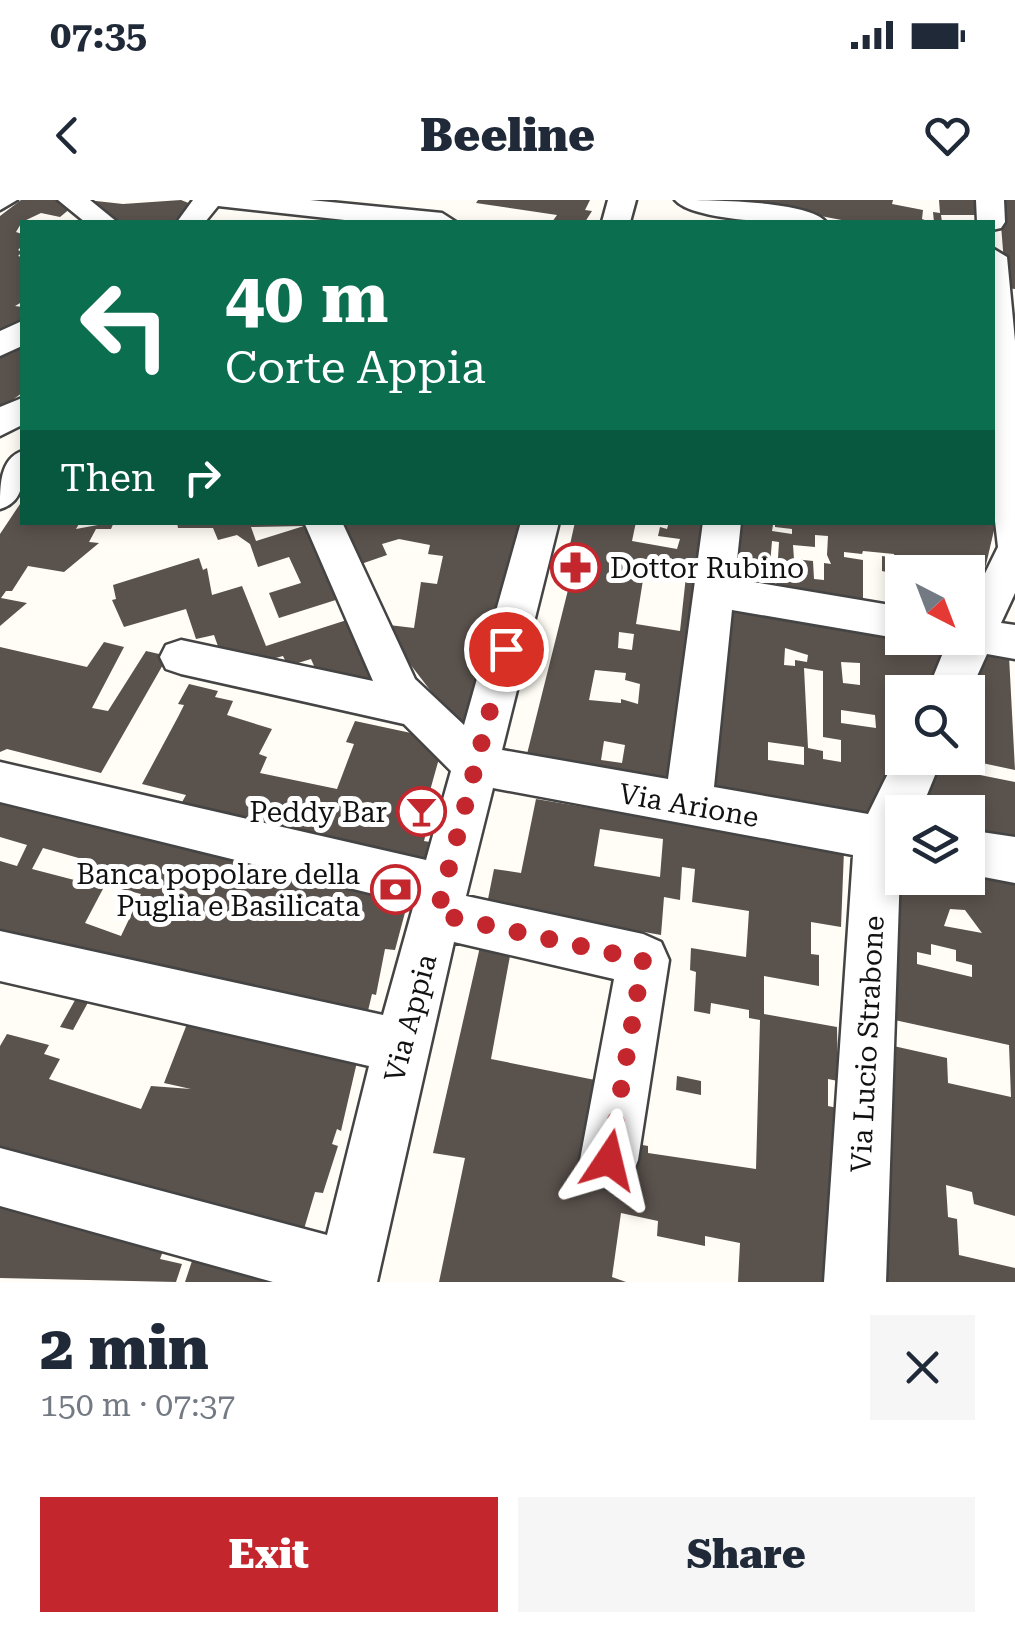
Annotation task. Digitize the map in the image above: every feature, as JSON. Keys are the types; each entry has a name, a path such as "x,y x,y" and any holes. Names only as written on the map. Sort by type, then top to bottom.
{"street":[{"path":"72,200 101,220"},
{"path":"193,220 208,200"},
{"path":"227,200 422,220"},
{"path":"688,200 801,220"},
{"path":"995,271 1007,325 1006,479 1015,543"},
{"path":"0,496 20,467"},
{"path":"324,525 399,691 475,765"},
{"name":"Via Appia","path":"347,1277 402,1046 539,525"},
{"path":"688,806 722,525"},
{"path":"985,606 1015,551"},
{"path":"713,591 885,620"},
{"path":"985,637 1015,642"},
{"path":"181,656 418,709"},
{"name":"Via Arione","path":"475,765 885,839"},
{"path":"0,782 643,960 609,1160"},
{"path":"985,855 1015,860"},
{"name":"Via Lucio Strabone","path":"855,1282 886,895"},
{"path":"0,956 402,1046"},
{"path":"0,1178 347,1277"}],"building":[{"path":"21,200 60,200 71,208 60,217 41,213 20,220 16,232 20,233 20,303 15,306 20,307 20,321 0,337 0,216"},
{"path":"87,200 123,204 181,200 191,204 179,220 114,220"},
{"path":"590,200 585,210 592,211 586,220 553,220 557,215 476,203"},
{"path":"738,200 893,200 892,204 923,210 925,220 842,220"},
{"path":"939,200 975,200 977,215 941,215 942,220 934,220 933,212 940,213"},
{"path":"999,200 1015,200 1015,289 1006,288"},
{"path":"15,346 20,348 20,394 0,409 0,356"},
{"path":"995,503 1000,527 995,526 985,569 985,555 844,552 844,557 863,560 863,603 776,590 779,542 772,541 768,589 731,583 737,525 773,525 772,531 792,534 792,529 775,525 995,525","holes":["815,535 828,536 827,555 831,564 824,563 824,580 814,579 813,561 794,559 793,545 815,547"]},
{"path":"20,504 20,525 78,525 76,529 113,525 111,529 96,529 89,542 99,543 64,572 28,566 12,591 6,591 1,598 27,603 0,626 0,534"},
{"path":"178,525 308,525 342,598 279,618 269,593 301,583 289,557 258,567 250,544 237,535 218,540 213,528","holes":["304,526 256,541 251,527"]},
{"path":"343,525 522,525 469,723 456,724 407,660 389,625 414,628 421,582 437,584 443,556 428,554 430,545 399,539 382,544 387,555 361,564"},
{"path":"574,525 635,525 632,541 677,549 680,539 658,536 660,527 704,525 671,782 526,758 578,550 569,549","holes":["646,561 687,567 680,631 636,624","619,632 634,634 632,650 618,648","595,670 626,673 625,680 640,684 638,704 621,699 621,703 589,700","604,741 625,745 622,763 601,760"]},
{"path":"199,558 203,570 207,568 212,595 242,586 266,646 353,618 389,688 321,682 311,659 288,666 283,656 261,662 220,652 214,635 196,639 186,609 124,627 112,600 116,599 113,585"},
{"path":"728,609 885,633 885,655 948,655 939,675 885,675 885,775 892,775 871,815 712,789","holes":["785,648 808,655 807,662 795,660 795,666 784,665","841,662 860,663 860,685 843,683","804,668 823,671 823,737 841,740 841,762 823,759 823,751 808,748","841,710 875,715 876,728 841,723","768,742 804,747 804,765 768,760"]},
{"path":"104,642 124,647 92,708 108,711 146,651 168,656 101,773 7,749 0,752 0,647 87,667"},
{"path":"985,655 1009,656 1015,770 985,764 985,675 977,675"},
{"path":"189,684 218,691 215,697 233,701 227,715 272,729 259,754 267,757 260,773 337,789 354,744 346,742 355,721 425,736 440,755 424,812 431,814 424,841 436,843 430,863 181,804 186,795 142,784 184,705 178,704"},
{"path":"937,775 980,775 1015,782 1015,838 985,834 985,795 928,795"},
{"path":"0,789 411,890 395,950 385,949 376,995 372,994 367,1015 0,932 0,861 17,866 27,845 0,837","holes":["43,848 93,862 82,882 32,869","105,885 141,894 121,936 85,923"]},
{"path":"536,799 844,850 841,927 811,922 811,954 819,955 819,986 764,976 764,1014 837,1027 838,1081 828,1079 828,1106 837,1108 830,1282 738,1282 740,1243 705,1236 705,1246 657,1236 658,1221 621,1213 612,1277 626,1282 439,1282 465,1158 433,1153 482,938 512,945 491,1059 600,1081 584,1181 627,1190 632,1143 648,1146 648,1153 756,1169 760,1020 749,1018 749,1010 711,1003 710,1014 694,1011 696,972 690,970 691,948 746,957 749,911 692,902 695,869 682,867 680,900 664,897 661,935 487,904 494,869 521,873","holes":["600,829 663,839 660,877 594,866"]},
{"path":"985,871 1015,876 1015,1216 974,1204 972,1192 946,1185 948,1217 957,1219 959,1255 1015,1268 1015,1282 880,1282 889,1045 947,1058 948,1083 1011,1097 1009,1045 890,1019 895,895 985,895","holes":["950,909 965,910 982,933 944,926","931,944 956,950 956,961 972,965 972,977 917,964 917,952 931,955"]},
{"path":"79,993 91,997 73,1030 60,1027"},
{"path":"192,1011 360,1049 341,1131 337,1129 332,1144 338,1146 323,1193 315,1192 304,1229 0,1146 0,1046 7,1034 49,1045 44,1054 60,1059 49,1079 141,1109 151,1086 191,1089 164,1083"},
{"path":"677,1076 701,1081 701,1095 676,1090"},
{"path":"0,1201 166,1243 160,1259 182,1264 176,1282 0,1278"},
{"path":"196,1249 315,1282 185,1282"}],"place":[{"name":"Dottor Rubino","path":"575,568"},
{"name":"Peddy Bar","path":"422,812"},
{"name":"Banca popolare della Puglia e Basilicata","path":"395,890"}],"route":[{"path":"506,649 437,914 643,960 609,1160"}]}
